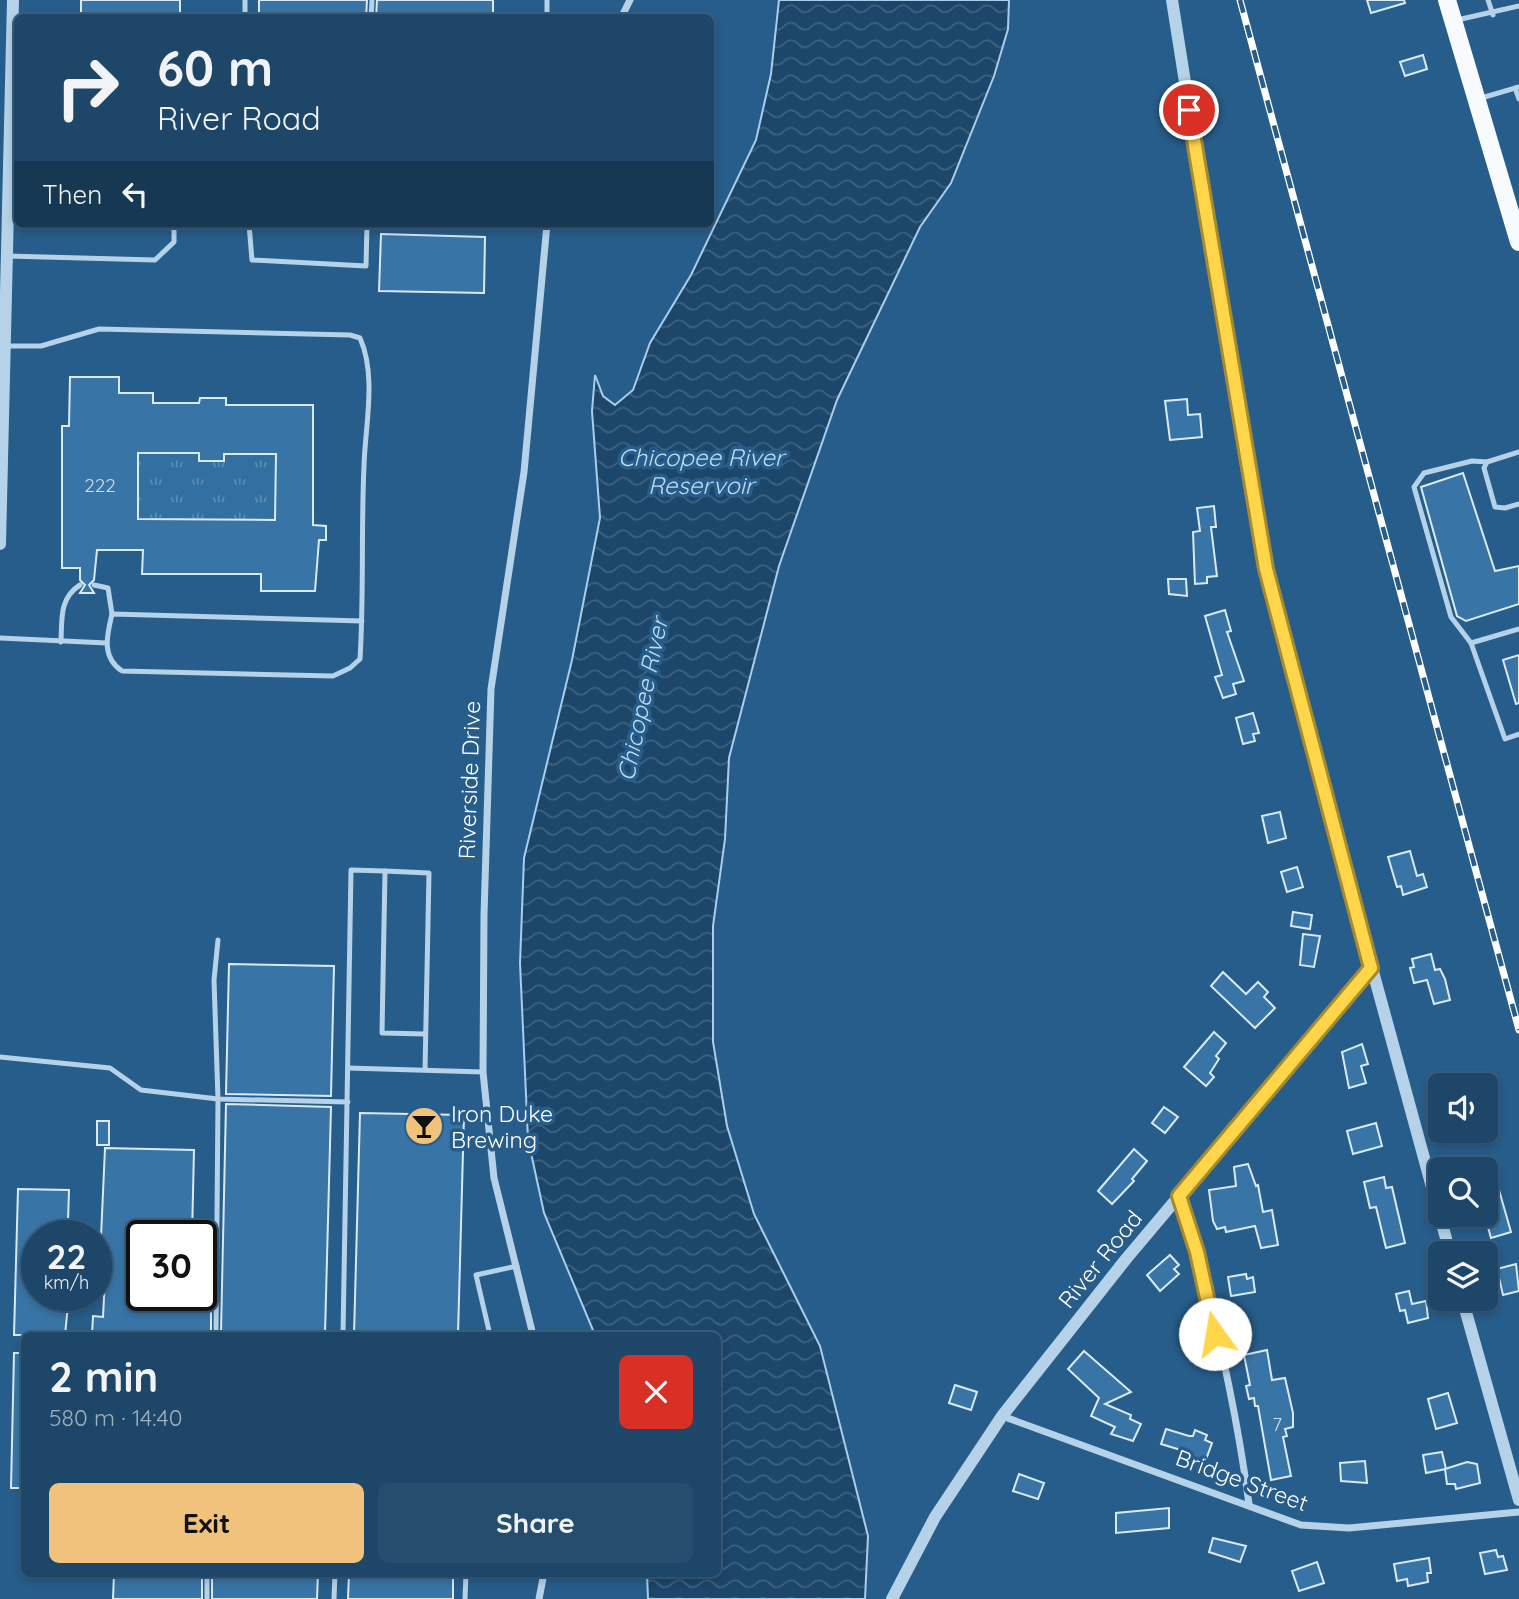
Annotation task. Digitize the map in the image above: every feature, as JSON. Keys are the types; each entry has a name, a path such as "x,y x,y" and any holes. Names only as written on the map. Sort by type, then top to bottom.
{"main road":[{"path":"1447,0 1519,242"}],"street":[{"path":"13,0 14,28"},
{"path":"1172,0 1266,569 1371,968 1447,1241"},
{"path":"0,544 5,345 3,256 14,72"},
{"name":"Riverside Drive","path":"532,1332 494,1178 483,1072 484,915 491,689 524,472 547,228"},
{"name":"River Road","path":"892,1599 935,1517 1002,1416 1179,1196 1371,968"},
{"path":"1179,1196 1197,1252 1244,1464 1249,1504"},
{"path":"1466,1311 1519,1500"},
{"name":"Bridge Street","path":"1002,1416 1301,1525 1341,1528 1519,1512"},
{"path":"538,1599 543,1577"}],"lane":[{"path":"1488,0 1493,15"},
{"path":"1454,20 1493,15 1519,6"},
{"path":"1477,99 1517,87 1519,99"},
{"path":"3,256 155,260 174,242 174,228"},
{"path":"249,228 252,260 366,267 367,228"},
{"path":"5,345 41,346 99,328 350,335 360,338 368,370 360,659 350,668 333,676 122,671 110,660 107,643 112,614 108,589 94,585"},
{"path":"1519,452 1487,463 1472,461 1424,473 1414,487 1451,617 1471,643 1505,739 1519,734"},
{"path":"1487,463 1484,468 1495,507 1505,508 1519,504"},
{"path":"61,642 63,605 70,591 80,585"},
{"path":"112,614 362,621"},
{"path":"1471,643 1519,629"},
{"path":"0,638 107,643"},
{"path":"343,1332 351,870 429,873 425,1070"},
{"path":"385,871 382,1033 425,1034"},
{"path":"216,1332 218,1099 214,980 218,940"},
{"path":"0,1057 110,1068 141,1090 218,1099 348,1102"},
{"path":"348,1068 483,1072"},
{"path":"490,1332 491,1325 476,1275 517,1266"},
{"path":"207,1599 208,1577"},
{"path":"334,1599 335,1577"},
{"path":"465,1599 466,1577"}],"green space":[{"path":"138,453 199,453 199,461 223,461 224,454 276,454 275,520 138,519"}],"water":[{"name":"Chicopee River Reservoir","path":"779,0 1009,0 1008,29 994,76 951,183 920,227 837,400 779,566 729,758 725,839 713,926 713,1042 727,1126 754,1214 820,1346 868,1536 865,1599 648,1599 647,1577 721,1577 721,1332 594,1332 544,1213 528,1139 520,963 524,858 572,660 600,518 592,411 595,375 603,396 615,405 633,390 650,343 691,275 756,140 771,74"}],"building":[{"path":"81,0 180,0 180,14 81,14"},
{"path":"259,0 367,0 366,14 259,14"},
{"path":"377,0 493,0 493,14 376,14"},
{"path":"1367,0 1404,0 1405,3 1371,13"},
{"path":"1423,55 1427,69 1405,76 1400,62"},
{"path":"381,234 485,237 484,293 379,291"},
{"path":"70,377 119,377 119,393 153,393 153,403 199,403 200,398 226,398 226,405 313,405 313,525 326,526 326,540 319,540 315,591 261,591 261,574 142,574 143,550 97,550 94,580 89,585 94,593 80,593 85,585 80,580 80,568 62,568 62,426 69,426","holes":["138,453 199,453 199,461 224,461 224,454 276,454 275,520 138,519"]},
{"path":"1187,399 1188,415 1200,414 1202,437 1170,440 1165,401"},
{"path":"1463,473 1495,571 1519,566 1519,604 1466,621 1457,616 1421,487"},
{"path":"1214,506 1216,527 1211,527 1217,576 1207,577 1207,583 1195,584 1193,532 1200,531 1197,508"},
{"path":"1168,579 1186,579 1187,596 1169,594"},
{"path":"1225,610 1231,631 1227,632 1244,681 1233,684 1236,694 1223,698 1215,677 1222,675 1205,616"},
{"path":"1519,655 1519,703 1516,704 1503,660"},
{"path":"1253,713 1259,733 1253,734 1255,741 1243,744 1236,718"},
{"path":"1280,812 1286,838 1268,843 1262,816"},
{"path":"1410,851 1417,876 1423,874 1427,887 1403,895 1401,886 1397,887 1388,857"},
{"path":"1297,867 1303,887 1287,892 1281,872"},
{"path":"1293,912 1312,915 1310,929 1291,926"},
{"path":"1303,934 1320,936 1314,967 1300,965"},
{"path":"1431,954 1435,970 1440,969 1445,979 1450,1000 1434,1004 1427,980 1414,983 1410,968 1414,967 1412,959"},
{"path":"229,964 334,966 331,1096 226,1094"},
{"path":"1223,972 1246,994 1258,982 1268,992 1264,997 1275,1008 1255,1028 1211,986"},
{"path":"1214,1032 1226,1043 1216,1056 1219,1059 1210,1073 1214,1077 1206,1086 1184,1067"},
{"path":"1362,1044 1368,1064 1361,1066 1366,1083 1349,1088 1342,1052"},
{"path":"226,1104 331,1107 325,1332 221,1332"},
{"path":"1164,1107 1178,1117 1165,1133 1152,1123"},
{"path":"360,1113 464,1115 458,1332 354,1332"},
{"path":"97,1121 109,1121 109,1145 97,1145"},
{"path":"1376,1123 1382,1146 1353,1154 1347,1131"},
{"path":"105,1148 194,1150 192,1220 126,1220 126,1311 211,1311 211,1332 92,1332 93,1316 103,1317 103,1311 112,1311 112,1220 102,1220"},
{"path":"1134,1149 1147,1161 1132,1179 1134,1181 1112,1204 1098,1191"},
{"path":"1248,1164 1256,1186 1258,1185 1263,1212 1272,1210 1278,1245 1261,1248 1255,1226 1226,1232 1225,1227 1217,1229 1213,1221 1209,1190 1236,1186 1234,1167"},
{"path":"1384,1177 1386,1188 1392,1187 1405,1243 1386,1248 1376,1207 1370,1208 1364,1182"},
{"path":"1498,1186 1511,1232 1491,1238 1488,1227 1498,1227"},
{"path":"18,1189 69,1190 68,1220 21,1220 21,1311 67,1311 65,1332 21,1332 21,1335 14,1335"},
{"path":"1170,1255 1179,1265 1174,1269 1179,1274 1160,1291 1147,1275"},
{"path":"1516,1264 1519,1291 1503,1295 1498,1269"},
{"path":"1246,1274 1247,1279 1253,1277 1255,1292 1231,1296 1228,1277"},
{"path":"1409,1291 1412,1304 1426,1301 1428,1318 1408,1323 1405,1310 1400,1311 1396,1294"},
{"path":"1267,1350 1272,1380 1285,1378 1293,1413 1293,1427 1285,1429 1287,1436 1283,1437 1291,1476 1271,1480 1258,1406 1255,1406 1254,1398 1249,1399 1246,1386 1250,1385 1244,1355"},
{"path":"1084,1351 1131,1392 1105,1404 1131,1415 1130,1419 1141,1424 1133,1441 1111,1434 1115,1427 1091,1416 1099,1398 1068,1369"},
{"path":"14,1353 21,1353 21,1488 11,1488"},
{"path":"955,1385 977,1392 971,1410 949,1403"},
{"path":"1448,1393 1457,1423 1436,1429 1428,1399"},
{"path":"1166,1429 1189,1436 1193,1436 1195,1430 1207,1435 1205,1440 1212,1443 1204,1465 1182,1457 1184,1451 1161,1444"},
{"path":"1442,1452 1446,1469 1426,1473 1423,1455"},
{"path":"1365,1461 1367,1483 1341,1481 1340,1463"},
{"path":"1467,1462 1477,1464 1480,1483 1456,1489 1455,1484 1447,1484 1445,1469"},
{"path":"1019,1474 1044,1483 1038,1499 1013,1491"},
{"path":"1169,1508 1169,1528 1116,1533 1116,1513"},
{"path":"1213,1538 1246,1546 1240,1562 1209,1552"},
{"path":"1496,1550 1498,1557 1503,1556 1507,1570 1485,1574 1480,1553"},
{"path":"1429,1558 1431,1573 1427,1573 1428,1582 1408,1586 1407,1579 1397,1581 1394,1564"},
{"path":"1317,1562 1324,1583 1299,1591 1292,1571"},
{"path":"114,1577 202,1577 202,1599 113,1599"},
{"path":"212,1577 318,1577 317,1599 212,1599"},
{"path":"349,1577 453,1577 453,1599 348,1599"}],"railway":[{"path":"1240,0 1519,1030"}],"place":[{"name":"Iron Duke Brewing","path":"424,1126"}],"route":[{"path":"1189,110 1229,360 1276,617 1371,968 1179,1196 1197,1252 1215,1334"}],"water label":[{"name":"Chicopee River","path":"642,699"}]}
